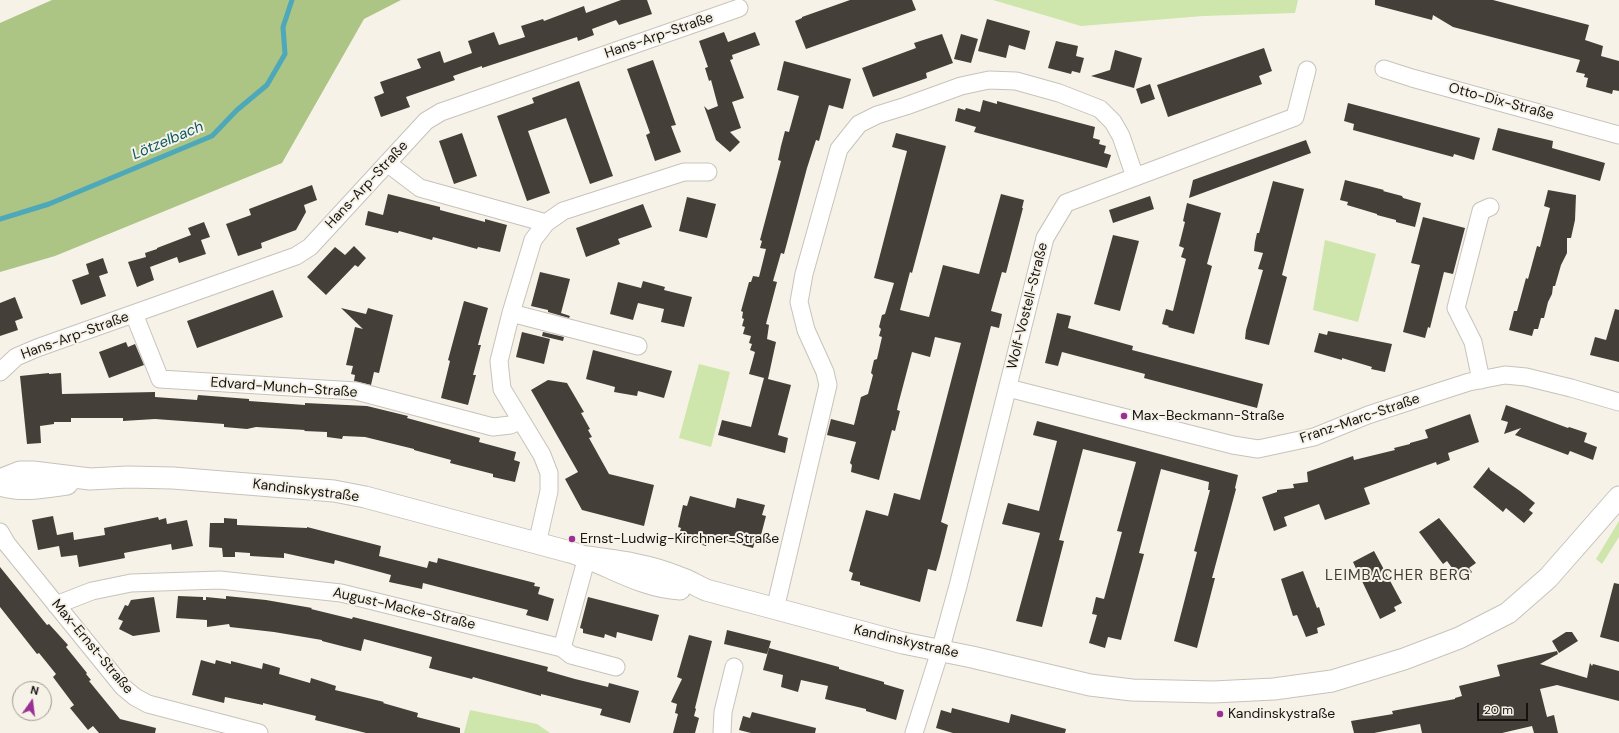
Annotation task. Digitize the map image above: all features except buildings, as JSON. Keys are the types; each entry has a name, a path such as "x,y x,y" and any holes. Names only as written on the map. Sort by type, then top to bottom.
{"street":[{"name":"Hans-Arp-Straße","path":"0,372 16,357 23,354 296,256 310,247 426,121 441,112 739,8"},
{"name":"Otto-Dix-Straße","path":"1384,69 1619,135"},
{"name":"Wolf-Vostell-Straße","path":"914,733 940,651 958,586 1045,238 1066,203 1295,117 1307,70"},
{"path":"775,609 828,385 825,372 806,330 799,302 804,274 839,149 859,124 877,115 961,86 989,80 1016,80 1059,93 1100,109 1113,122 1120,136 1135,177"},
{"path":"387,163 420,188 546,223"},
{"path":"537,544 549,491 549,473 542,455 502,389 499,361 511,313 533,240 546,223 563,211 684,172 708,172"},
{"path":"1481,380 1473,342 1456,308 1481,211 1490,207"},
{"path":"511,313 638,346"},
{"name":"Edvard-Munch-Straße","path":"134,314 160,379 356,391 493,427 510,425 520,421"},
{"name":"Franz-Marc-Straße","path":"1008,388 1258,449 1314,437 1368,415 1469,382 1505,375 1526,377 1619,402"},
{"name":"Kandinskystraße","path":"0,480 20,472 34,472 90,479 128,477 173,478 334,491 365,497 587,557 643,582 674,588 706,590 903,643 1090,686 1132,690 1213,692 1274,689 1332,681 1404,659 1459,638 1508,614 1548,578 1619,497"},
{"name":"Kandinskystraße","path":"0,485 24,489 70,484 90,479"},
{"name":"Max-Ernst-Straße","path":"0,532 7,544 56,605 123,687 134,697 148,704 259,733"},
{"path":"562,648 587,557"},
{"name":"August-Macke-Straße","path":"56,605 92,591 131,583 220,580 341,593 562,648 571,655 616,667"},
{"path":"722,733 723,712 734,667"}],"green space":[{"path":"52,0 401,0 364,19 282,163 55,256 0,272 0,23"},
{"path":"993,0 1298,0 1295,13 1203,16 1081,26"},
{"path":"1325,240 1376,254 1358,322 1313,310"},
{"path":"699,364 730,372 711,447 679,438"},
{"path":"1619,521 1619,537 1602,564 1596,559"},
{"path":"470,710 537,724 550,733 464,733"}],"waterway":[{"name":"Lötzelbach","path":"0,219 49,204 212,136 237,110 267,85 285,54 283,27 292,0"}],"place":[{"name":"Max-Beckmann-Straße","path":"1124,416"},
{"name":"Ernst-Ludwig-Kirchner-Straße","path":"572,539"},
{"name":"Kandinskystraße","path":"1220,714"}],"district":[{"name":"LEIMBACHER BERG","path":"1398,576"}]}
